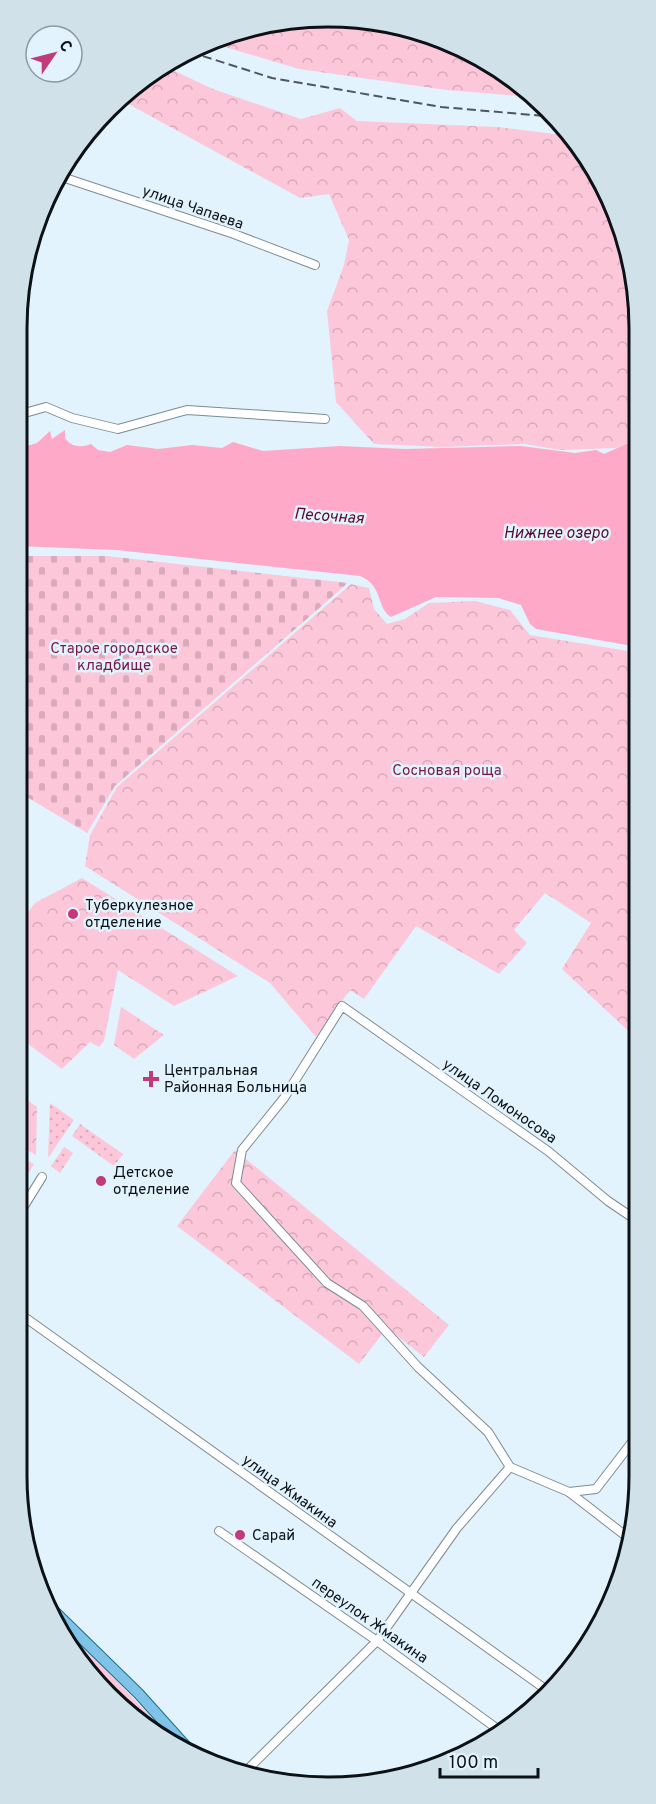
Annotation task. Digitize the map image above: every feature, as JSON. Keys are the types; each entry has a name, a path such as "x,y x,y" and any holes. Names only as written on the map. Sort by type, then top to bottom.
{"main road":[{"path":"67,1627 139,1694 178,1738"}],"street":[{"name":"улица Чапаева","path":"66,178 234,234 315,265"},
{"path":"27,412 46,407 72,418 118,429 187,410 325,419"},
{"name":"улица Ломоносова","path":"510,1467 488,1432 418,1367 363,1306 327,1283 236,1183 242,1150 284,1098 342,1006 548,1151 608,1201 629,1215"},
{"path":"27,1201 42,1177"},
{"name":"улица Жмакина","path":"27,1319 543,1687"},
{"path":"569,1492 597,1489 629,1446"},
{"path":"250,1767 377,1641 457,1528 510,1467 569,1492 623,1534"},
{"name":"переулок Жмакина","path":"219,1531 377,1641 494,1727"}],"green space":[{"path":"308,28 348,28 387,33 425,43 461,58 495,78 519,96 446,90 299,69 223,46 250,37"},
{"path":"173,70 213,89 301,119 340,108 357,121 497,127 558,135 578,161 598,195 619,250 628,308 629,442 616,448 560,450 525,444 443,447 374,444 336,402 327,311 344,265 349,240 329,194 300,198 128,104"},
{"name":"Старое городское кладбище","path":"27,556 107,556 348,583 115,786 87,833 27,797"},
{"name":"Сосновая роща","path":"351,584 369,588 374,609 387,624 405,619 429,603 475,601 510,610 530,635 629,651 629,1032 562,969 591,923 545,893 514,930 527,943 499,974 416,926 364,999 350,990 316,1037 270,983 85,866 90,835 117,787"},
{"path":"82,878 238,976 174,1006 118,970 104,1041 99,1047 90,1042 62,1069 27,1043 27,914 35,903"},
{"path":"121,1007 164,1035 134,1059 114,1045"},
{"path":"27,1100 37,1107 36,1155 27,1150"},
{"path":"50,1103 74,1120 48,1158"},
{"path":"80,1124 123,1154 114,1166 72,1136"},
{"path":"64,1147 73,1153 60,1173 51,1166"},
{"path":"235,1150 449,1325 424,1357 387,1328 359,1364 177,1226"},
{"path":"27,1160 34,1164 29,1173 27,1172"},
{"path":"70,1631 156,1723 115,1689 89,1659"}],"water":[{"name":"Нижнее озеро","path":"65,430 65,438 73,445 91,444 98,450 110,452 127,445 158,449 192,445 222,448 233,442 263,451 340,446 405,449 521,446 575,453 596,450 604,454 629,444 629,645 536,629 530,624 521,605 498,598 436,597 391,617 383,608 373,585 360,576 116,550 27,546 27,446 37,443 50,431 52,439"}],"railway":[{"path":"201,55 272,78 441,107 542,116"}],"place":[{"name":"Туберкулезное отделение","path":"73,914"},
{"name":"Центральная Районная Больница","path":"151,1079"},
{"name":"Детское отделение","path":"101,1181"},
{"name":"Сарай","path":"240,1535"}],"water label":[{"name":"Песочная","path":"329,515"}]}
